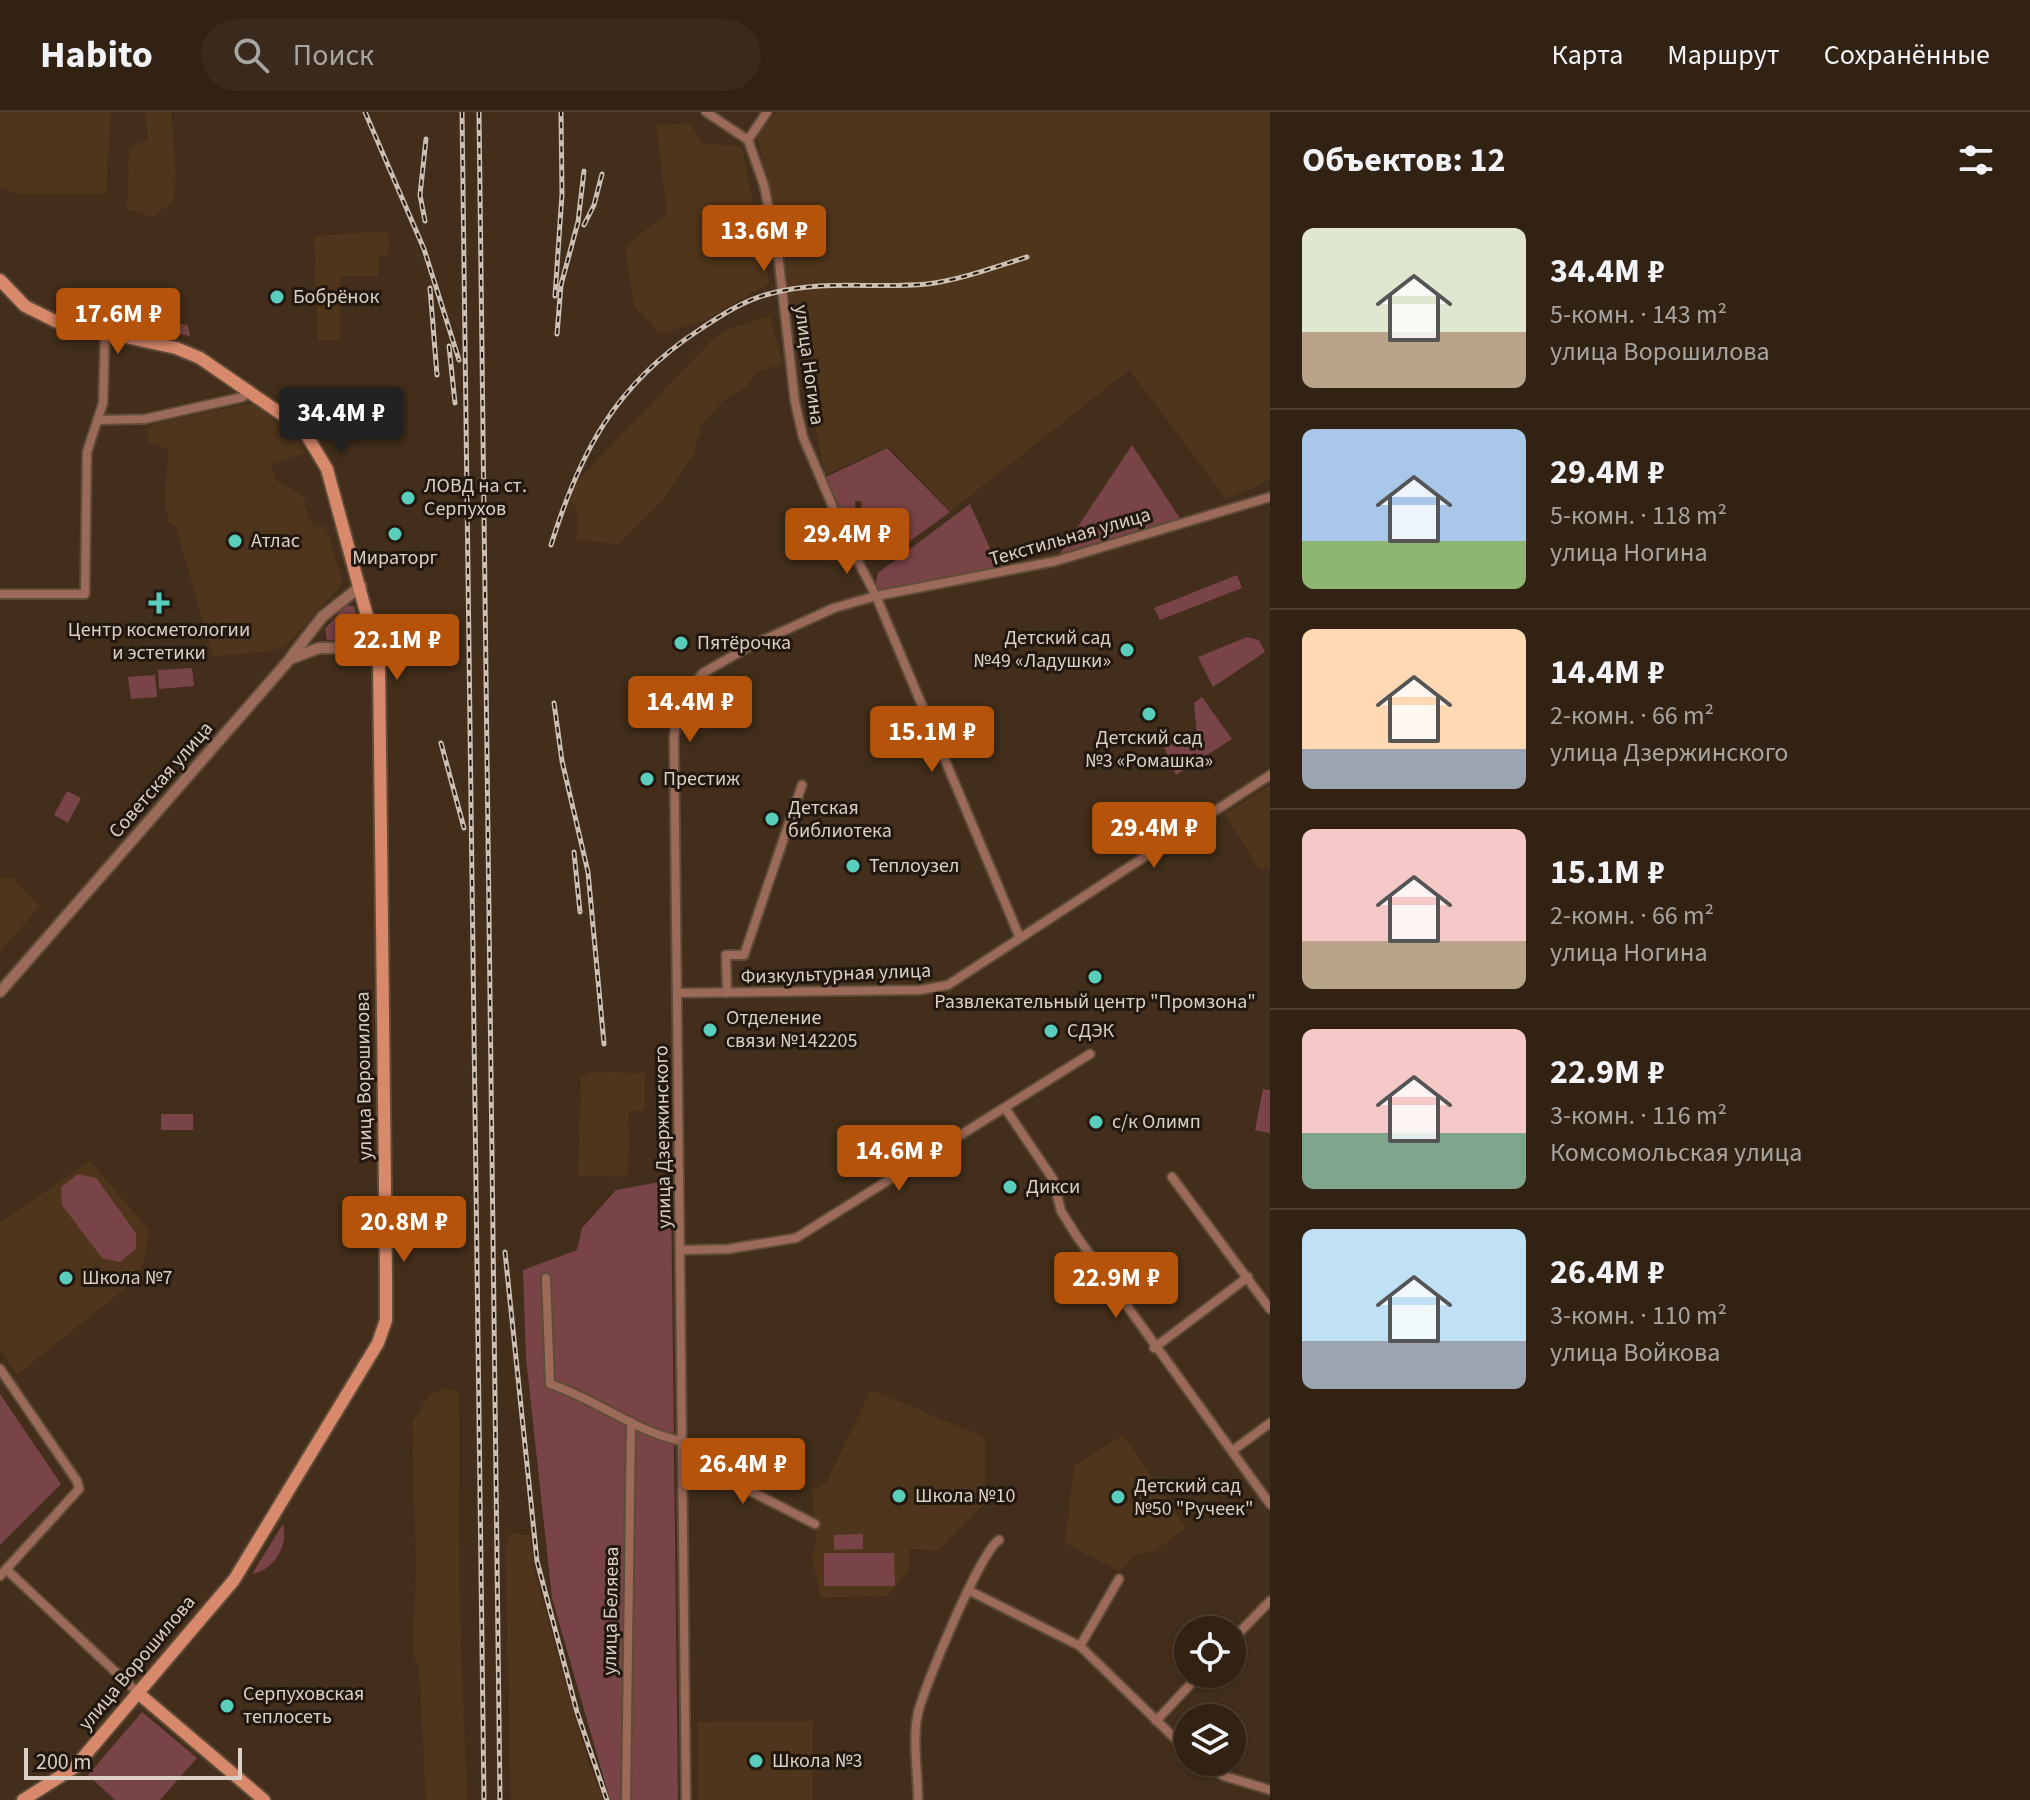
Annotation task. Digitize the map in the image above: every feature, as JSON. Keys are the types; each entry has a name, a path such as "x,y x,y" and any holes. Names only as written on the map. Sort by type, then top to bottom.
{"main road":[{"path":"0,280 25,306 57,322 191,354 250,390"},
{"name":"улица Ворошилова","path":"23,1800 75,1767 234,1580 361,1373 378,1343 386,1320 381,756 377,648 327,469 303,429 250,390"},
{"path":"138,1693 264,1800"}],"street":[{"path":"706,112 748,140 767,112"},
{"name":"улица Ногина","path":"748,140 764,185 778,254 795,402 803,437 847,540 876,596 1020,938"},
{"path":"0,594 85,594 87,452 103,403 105,335"},
{"path":"98,420 145,419 243,397 250,390"},
{"name":"Текстильная улица","path":"876,596 1056,561 1270,497"},
{"name":"Советская улица","path":"0,992 290,659 322,617 361,586"},
{"name":"улица Дзержинского","path":"686,1800 674,738 678,704 703,673 722,661 834,608 876,596"},
{"path":"322,617 316,635 322,645 330,649"},
{"path":"290,659 312,649 377,648"},
{"name":"Физкультурная улица","path":"677,993 920,990 948,985 1270,775"},
{"path":"727,993 726,955 744,955 802,785"},
{"path":"681,1250 728,1249 796,1238 1090,1054"},
{"path":"1005,1108 1053,1179 1061,1211 1154,1348 1270,1504"},
{"path":"1172,1177 1270,1309"},
{"path":"1154,1348 1248,1277"},
{"path":"546,1278 548,1382 599,1403 662,1437 682,1441"},
{"path":"0,1369 77,1481 79,1489 4,1573 138,1693"},
{"name":"улица Беляева","path":"626,1800 631,1422"},
{"path":"1232,1451 1270,1423"},
{"path":"683,1457 815,1524"},
{"path":"918,1800 917,1714 968,1590 990,1545 999,1540"},
{"path":"1080,1646 1119,1579"},
{"path":"968,1590 1080,1646 1174,1738"},
{"path":"1246,1626 1270,1601"},
{"path":"1156,1721 1187,1688"},
{"path":"1224,1776 1270,1790"}],"shaded area":[{"path":"0,112 111,112 106,194 18,194 0,188"},
{"path":"145,112 171,112 176,172 174,202 151,217 127,209 129,147 148,140"},
{"path":"776,112 1270,112 1270,480 1226,499 1129,370 951,511 888,446 825,475 757,135"},
{"path":"690,124 704,144 742,146 769,283 704,321 660,334 634,307 625,247 667,213 656,125"},
{"path":"388,231 389,255 379,257 378,276 341,276 340,340 318,340 314,236"},
{"path":"770,316 783,364 758,371 747,386 724,400 698,429 702,434 696,439 695,452 666,496 618,544 577,540 577,509 570,501 573,485 713,339 723,331"},
{"path":"149,321 188,325 190,336 141,328"},
{"path":"252,403 296,436 305,453 271,465 277,481 307,499 303,503 314,526 326,527 343,583 286,646 267,652 213,656 176,527 169,522 165,503 168,449 149,442 146,430 155,423"},
{"path":"1132,445 1181,520 1057,558"},
{"path":"887,448 950,512 895,552 881,532 874,536 862,521 861,501 855,501 856,519 850,526 845,522 826,477"},
{"path":"970,504 1001,573 873,595 878,573"},
{"path":"1237,575 1242,588 1160,620 1154,608"},
{"path":"346,605 354,606 360,633 355,641 327,640 325,629"},
{"path":"1247,637 1259,640 1265,652 1213,687 1198,657"},
{"path":"192,668 194,686 159,689 158,670"},
{"path":"155,675 157,697 131,699 128,677"},
{"path":"1202,697 1232,739 1176,775 1164,747 1197,735 1194,703"},
{"path":"1270,785 1270,869 1259,869 1225,814"},
{"path":"67,791 81,798 68,823 54,815"},
{"path":"0,878 13,878 40,906 0,952"},
{"path":"593,1072 645,1073 645,1110 629,1111 628,1173 623,1177 578,1176 581,1077"},
{"path":"1263,1089 1270,1090 1270,1133 1255,1130"},
{"path":"161,1114 193,1114 193,1130 161,1130"},
{"name":"Школа №7","path":"90,1161 149,1230 143,1264 121,1292 17,1375 0,1349 0,1222"},
{"path":"78,1174 96,1178 136,1233 136,1249 120,1262 102,1258 62,1205 61,1187"},
{"path":"665,1181 671,1186 678,1800 610,1800 552,1598 526,1358 523,1270 577,1250 582,1228 616,1190"},
{"path":"447,1388 459,1392 460,1617 467,1800 426,1800 419,1666 413,1656 416,1566 412,1423 429,1395"},
{"name":"Школа №10","path":"871,1390 985,1437 985,1503 938,1551 910,1549 908,1571 888,1596 821,1598 812,1558 816,1540 812,1490 826,1483"},
{"path":"0,1394 61,1484 0,1545"},
{"name":"Детский сад №50 \"Ручеек\"","path":"1123,1435 1186,1528 1155,1551 1134,1555 1120,1572 1065,1543 1074,1466"},
{"path":"283,1524 284,1541 278,1556 267,1568 252,1574"},
{"path":"511,1533 529,1535 534,1569 558,1658 589,1765 604,1800 511,1800 505,1546"},
{"path":"863,1534 863,1549 834,1550 834,1535"},
{"path":"824,1553 894,1553 895,1586 824,1586"},
{"path":"142,1712 197,1758 160,1800 115,1800 88,1775"},
{"name":"Школа №3","path":"813,1721 813,1800 698,1800 698,1722"}],"railway":[{"path":"365,112 424,249 459,360"},
{"path":"462,112 484,1800"},
{"path":"479,112 500,1800"},
{"path":"555,296 562,194 561,112"},
{"path":"425,221 420,195 426,139"},
{"path":"557,334 561,285 578,222 584,171"},
{"path":"584,225 594,205 602,174"},
{"path":"551,545 575,480 604,423 623,398 670,351 724,314 741,304 789,289 927,284 1027,257"},
{"path":"430,288 437,375"},
{"path":"449,346 455,403"},
{"path":"554,703 562,761 588,872 604,1044"},
{"path":"441,743 464,828"},
{"path":"574,852 580,912"},
{"path":"505,1252 537,1561 577,1712 607,1800"}],"place":[{"name":"Бобрёнок","path":"277,297"},
{"name":"ЛОВД на ст. Серпухов","path":"408,498"},
{"name":"Мираторг","path":"395,534"},
{"name":"Атлас","path":"235,541"},
{"name":"Центр косметологии и эстетики","path":"159,603"},
{"name":"Пятёрочка","path":"681,643"},
{"name":"Детский сад №49 «Ладушки»","path":"1127,650"},
{"name":"Детский сад №3 «Ромашка»","path":"1149,714"},
{"name":"Престиж","path":"647,779"},
{"name":"Детская библиотека","path":"772,819"},
{"name":"Теплоузел","path":"853,866"},
{"name":"Развлекательный центр \"Промзона\"","path":"1095,977"},
{"name":"Отделение связи №142205","path":"710,1030"},
{"name":"СДЭК","path":"1051,1031"},
{"name":"с/к Олимп","path":"1096,1122"},
{"name":"Дикси","path":"1010,1187"},
{"name":"Школа №7","path":"66,1278"},
{"name":"Школа №10","path":"899,1496"},
{"name":"Детский сад №50 \"Ручеек\"","path":"1118,1497"},
{"name":"Серпуховская теплосеть","path":"227,1706"},
{"name":"Школа №3","path":"756,1761"}]}
